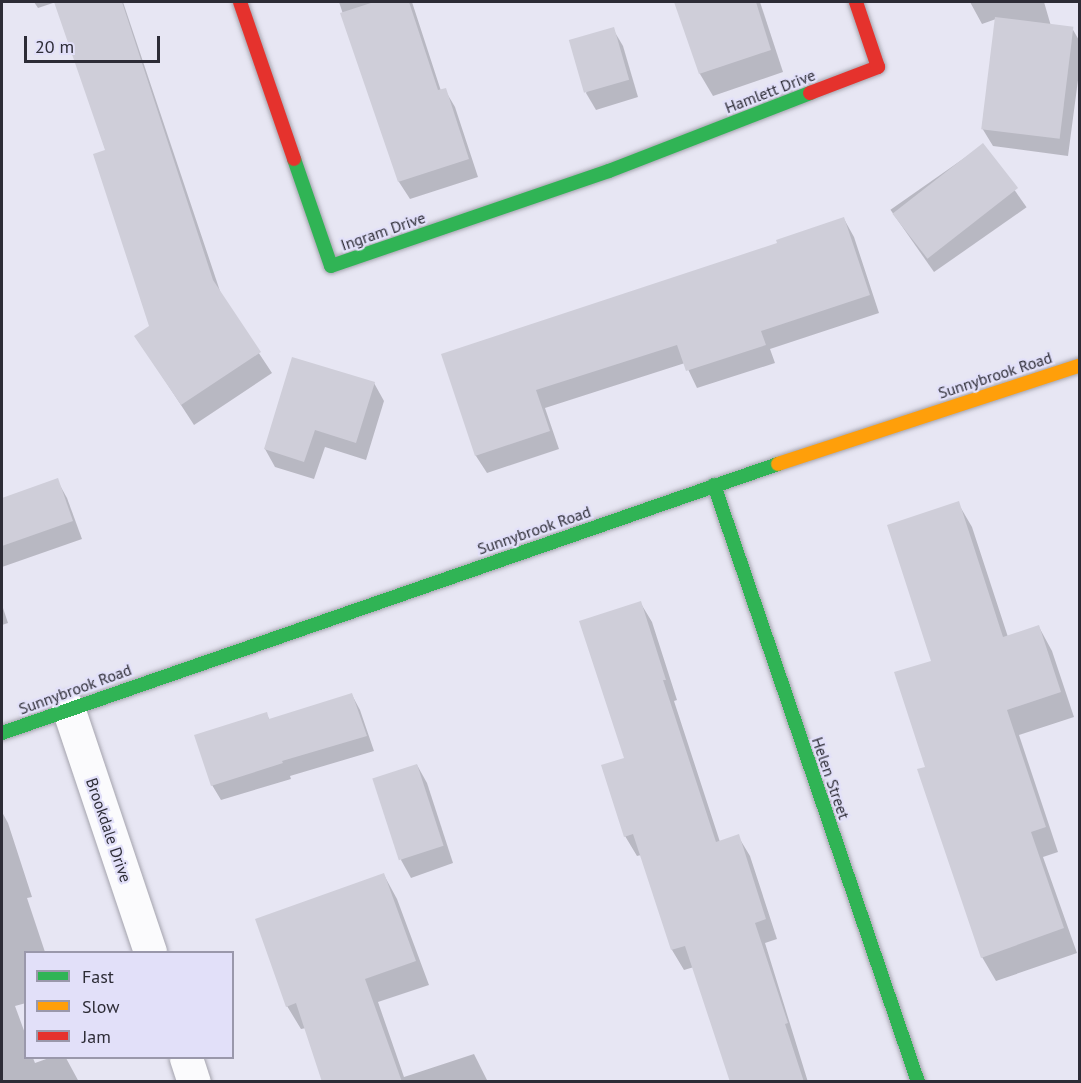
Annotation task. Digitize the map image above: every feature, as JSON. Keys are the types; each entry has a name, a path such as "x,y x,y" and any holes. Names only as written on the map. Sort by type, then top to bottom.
{"street":[{"name":"Ingram Drive","path":"240,2 331,266 609,171"},
{"name":"Hamlett Drive","path":"609,171 878,67 856,2"},
{"name":"Sunnybrook Road","path":"2,733 68,708 714,485 1080,365"},
{"name":"Helen Street","path":"714,485 918,1082"},
{"name":"Brookdale Drive","path":"68,708 150,951"},
{"path":"186,1059 194,1082"}],"building":[{"path":"54,2 122,2 213,280 261,352 181,405 134,336 149,326 93,154 105,150"},
{"path":"374,2 409,2 438,90 446,88 469,159 398,182 340,13"},
{"path":"674,2 756,2 771,50 699,74"},
{"path":"995,17 1073,27 1060,139 981,129"},
{"path":"614,27 629,80 584,93 569,40"},
{"path":"983,143 1018,188 927,259 892,214"},
{"path":"844,217 870,295 761,331 766,345 686,371 677,345 536,390 550,431 475,456 441,354 777,243 776,240"},
{"path":"292,357 375,382 356,443 315,430 304,462 264,449"},
{"path":"58,478 73,521 2,546 2,498"},
{"path":"959,501 1003,637 1039,625 1061,692 1007,710 1046,827 1031,832 1064,928 981,958 917,769 925,767 894,672 931,661 887,525"},
{"path":"641,601 666,680 663,680 716,842 739,834 766,919 755,923 788,1023 785,1024 804,1082 730,1082 685,946 671,950 633,834 624,837 601,765 624,758 579,621"},
{"path":"352,693 367,736 282,761 283,763 211,786 194,735 267,712 269,719"},
{"path":"417,764 444,846 399,860 372,779"},
{"path":"384,873 416,961 365,979 402,1082 322,1082 296,1003 286,1007 255,919"}],"traffic: fast":[{"path":"294,159 331,266 609,171 810,93"},
{"path":"2,733 778,464"},
{"path":"714,485 918,1082"}],"traffic: slow":[{"path":"778,464 1080,365"}],"traffic: jam":[{"path":"240,2 294,159"},
{"path":"810,93 878,67 856,2"}]}
